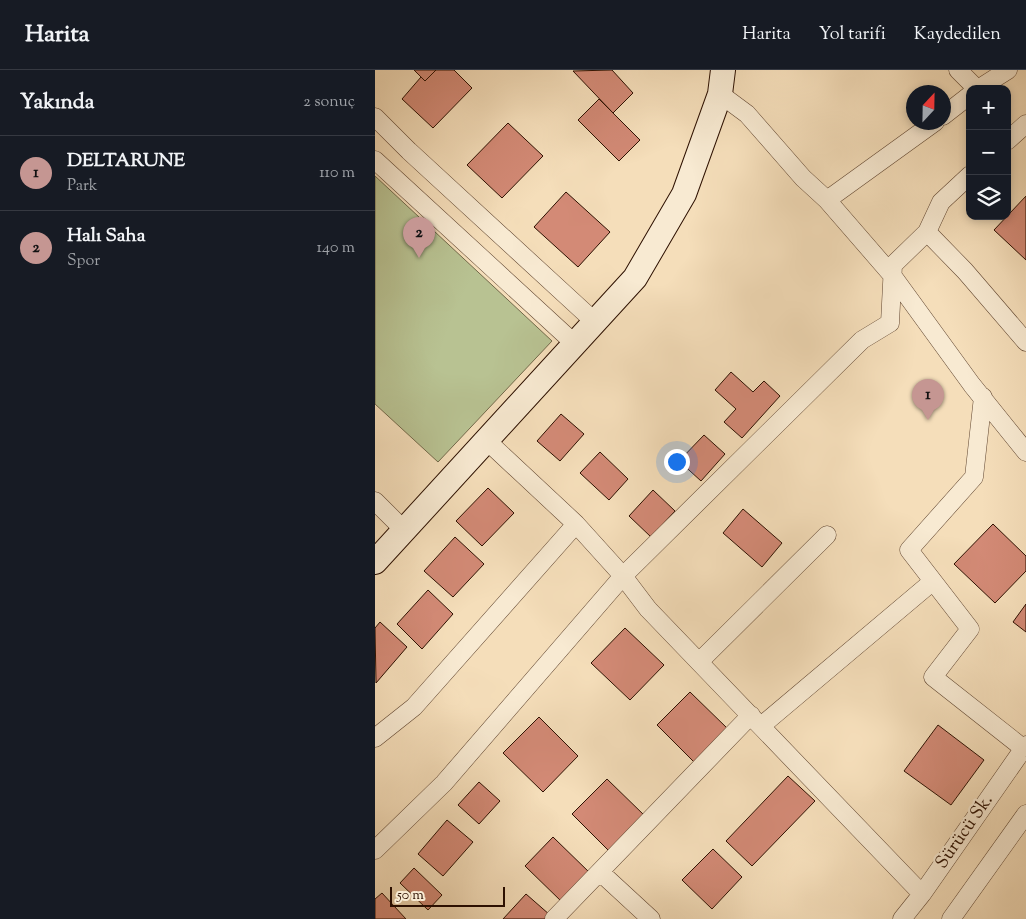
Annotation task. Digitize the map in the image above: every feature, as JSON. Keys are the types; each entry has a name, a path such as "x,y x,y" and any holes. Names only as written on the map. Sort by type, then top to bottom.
{"street":[{"path":"375,562 635,278 684,194 720,94 723,70"},
{"path":"958,70 973,85"},
{"path":"984,85 1008,70"},
{"path":"720,94 747,114 803,178 827,200 893,275 972,385 1026,452"},
{"path":"951,110 966,98"},
{"path":"375,117 409,151 595,322"},
{"path":"827,200 924,130"},
{"path":"375,160 575,344"},
{"path":"375,850 444,783 623,576 862,340 890,323 893,265 927,232 941,202 966,179"},
{"path":"927,232 965,271 1026,342"},
{"path":"983,397 974,476 909,550 970,629 933,677 1025,747"},
{"path":"486,440 576,524 623,576 648,609 922,894"},
{"path":"375,501 404,530"},
{"path":"375,738 414,707 576,524"},
{"path":"699,662 827,535"},
{"path":"554,919 599,872 756,720 933,582"},
{"name":"Sürücü Sk.","path":"902,919 922,894 1025,747"},
{"path":"951,919 1026,814"},
{"path":"599,872 651,919"}],"green space":[{"path":"375,176 552,341 438,462 375,404"}],"building":[{"path":"414,70 436,70 425,81"},
{"path":"436,70 454,70 472,88 433,128 402,99 421,77 425,81"},
{"path":"612,70 633,93 613,113 573,71"},
{"path":"599,99 640,140 619,161 578,120"},
{"path":"508,123 543,156 502,198 467,165"},
{"path":"566,192 610,232 578,267 534,227"},
{"path":"1026,196 1026,260 994,230 1003,220 1011,220 1011,212"},
{"path":"731,372 753,392 764,381 780,396 742,438 724,422 736,409 715,390"},
{"path":"561,414 584,434 560,461 537,441"},
{"path":"704,435 725,454 701,481 679,461"},
{"path":"600,452 628,479 609,500 580,473"},
{"path":"488,488 514,513 482,546 456,521"},
{"path":"653,490 675,511 651,537 629,516"},
{"path":"743,509 782,543 762,567 723,533"},
{"path":"993,524 1026,556 1026,571 995,603 954,564"},
{"path":"455,537 484,564 453,597 424,571"},
{"path":"428,590 453,614 422,649 397,624"},
{"path":"1026,604 1026,632 1013,622"},
{"path":"380,622 407,647 376,683 375,628"},
{"path":"625,628 664,665 630,700 591,663"},
{"path":"690,692 728,729 694,762 657,725"},
{"path":"539,717 578,756 543,792 503,753"},
{"path":"938,725 984,760 951,805 904,771"},
{"path":"788,776 815,801 752,866 726,841"},
{"path":"607,779 645,816 610,852 572,814"},
{"path":"479,782 500,801 479,824 458,805"},
{"path":"447,820 473,842 443,876 418,854"},
{"path":"553,837 591,874 563,903 525,866"},
{"path":"713,849 742,877 712,909 682,880"},
{"path":"414,868 442,895 428,910 400,883"},
{"path":"382,893 406,919 375,919 375,899"},
{"path":"526,894 550,915 546,919 503,919"}],"place":[{"name":"Halı Saha","path":"419,258"},
{"name":"DELTARUNE","path":"928,420"}]}
